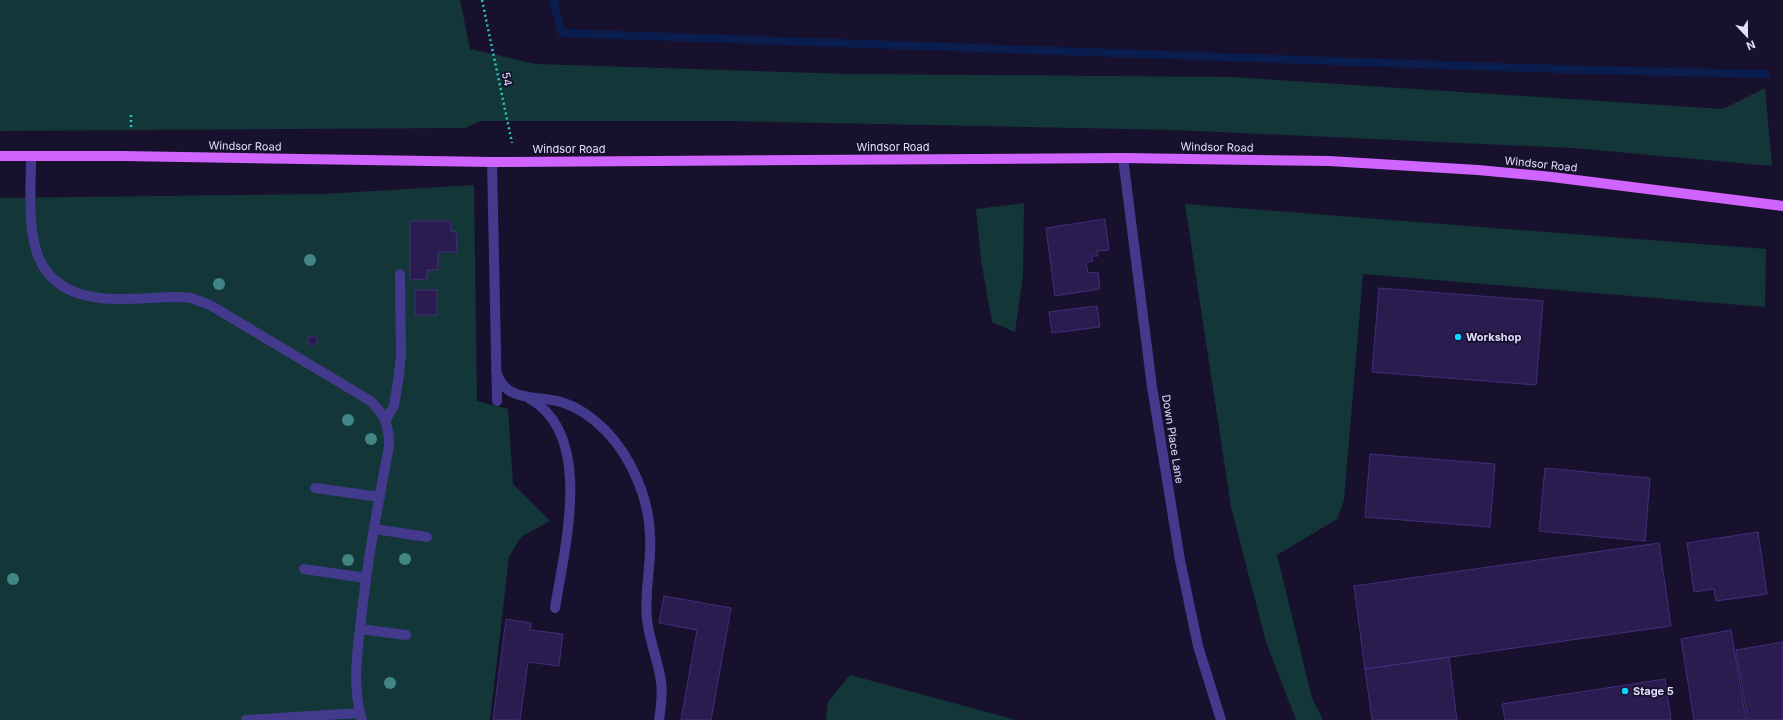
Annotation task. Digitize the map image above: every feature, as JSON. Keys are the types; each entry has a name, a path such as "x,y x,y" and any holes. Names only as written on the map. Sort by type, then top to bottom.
{"main road":[{"name":"Windsor Road","path":"0,156 492,162 1124,158 1329,161 1478,170 1614,184 1783,206"}],"street":[{"path":"31,156 31,216 35,249 44,270 51,279 61,287 73,292 101,298 180,297 191,298 210,305 369,400 382,412 386,420 389,446 366,578 360,629 356,683 361,716 246,720"},
{"name":"Down Place Lane","path":"1124,158 1152,387 1179,552 1188,603 1198,646 1221,720"},
{"path":"492,162 497,401"},
{"path":"386,420 394,406 401,355 400,274"},
{"path":"496,370 505,388 511,393 561,402 574,407 594,421 611,437 634,474 648,514 650,535 646,605 650,639 661,683 662,701 659,720"},
{"path":"528,397 545,410 560,432 569,461 571,479 569,514 555,608"},
{"path":"315,488 380,497"},
{"path":"374,529 427,537"},
{"path":"304,569 366,578"},
{"path":"360,629 406,635"}],"path":[{"name":"54","path":"482,0 516,162"},
{"path":"131,115 131,129"}],"green space":[{"path":"0,0 460,0 470,49 536,64 848,74 1233,77 1723,109 1765,88 1772,166 1573,148 1174,130 729,121 481,121 465,128 0,131"},
{"path":"474,185 477,401 508,409 513,484 550,521 521,537 509,557 490,720 0,720 0,198 323,194"},
{"path":"1024,203 1023,275 1015,332 992,322 981,260 976,209"},
{"path":"1185,204 1766,249 1765,307 1363,274 1344,500 1337,519 1277,555 1312,698 1323,720 1296,720 1266,642 1231,507"},
{"path":"850,675 1016,720 826,720 828,702"}],"building":[{"path":"1105,219 1109,250 1097,251 1098,256 1092,256 1093,261 1086,262 1088,273 1098,272 1100,289 1055,296 1046,228"},
{"path":"410,221 450,221 451,232 456,231 457,252 438,252 438,270 427,270 427,279 410,280"},
{"name":"Workshop","path":"1379,288 1543,301 1536,385 1372,372"},
{"path":"415,290 437,290 437,315 415,315"},
{"path":"1097,306 1100,327 1052,333 1049,312"},
{"path":"309,336 315,336 318,342 313,346 307,343"},
{"path":"1370,454 1495,464 1490,527 1365,517"},
{"path":"1545,468 1650,478 1645,541 1539,531"},
{"path":"1758,532 1767,594 1716,601 1714,589 1694,592 1687,543"},
{"path":"1659,543 1671,626 1365,669 1354,586"},
{"path":"664,596 731,608 711,720 681,720 697,630 659,623"},
{"path":"506,619 531,623 530,630 563,634 559,666 528,662 520,720 493,720"},
{"path":"1731,630 1746,720 1694,720 1681,639"},
{"path":"1783,642 1783,720 1748,720 1736,650"},
{"path":"1449,657 1457,720 1372,720 1365,669"},
{"name":"Stage 5","path":"1665,679 1671,720 1505,720 1502,704"}],"waterway":[{"path":"553,0 562,33 1584,70 1766,74"}],"place":[{"name":"Workshop","path":"1458,337"},
{"name":"Stage 5","path":"1625,691"}]}
